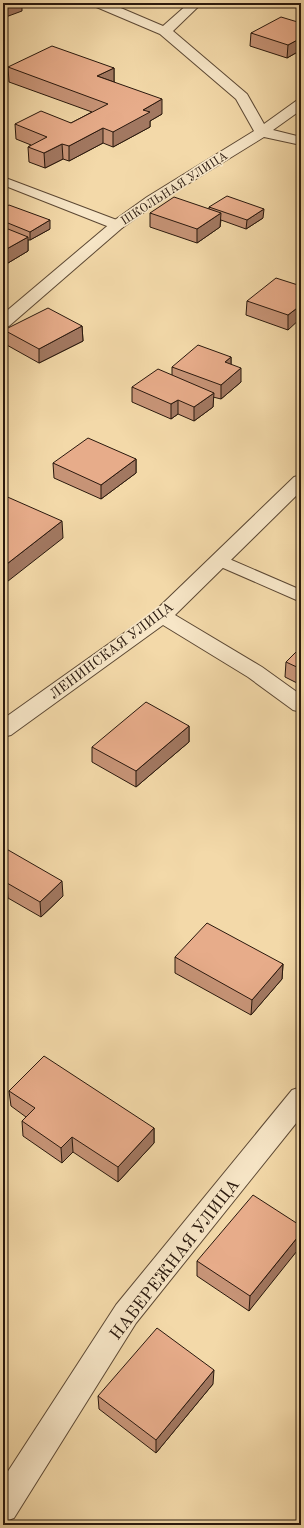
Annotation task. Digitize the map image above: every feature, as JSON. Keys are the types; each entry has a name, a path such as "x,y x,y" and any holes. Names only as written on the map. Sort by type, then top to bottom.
{"street":[{"path":"98,3 165,31 242,97 262,132 301,142"},
{"path":"165,31 196,3"},
{"name":"ШКОЛЬНАЯ УЛИЦА","path":"3,322 117,225 152,200 262,132 301,104"},
{"name":"ЛЕНИНСКАЯ УЛИЦА","path":"3,730 162,616 301,481"},
{"path":"162,616 255,672 301,705"},
{"name":"НАБЕРЕЖНАЯ УЛИЦА","path":"3,1507 126,1314 301,1098"}],"lane":[{"path":"3,181 117,225"},
{"path":"220,560 301,597"}],"building":[{"path":"281,17 301,23 301,38 288,45 251,33"},
{"path":"52,46 114,68 97,76 162,99 143,110 150,112 113,132 103,128 69,146 62,144 44,153 28,147 47,137 15,124 41,111 71,123 108,104 8,67"},
{"path":"227,196 264,209 247,220 209,207"},
{"path":"174,197 221,213 197,229 150,213"},
{"path":"9,205 50,220 30,232 3,221 3,208"},
{"path":"3,227 28,237 3,251"},
{"path":"276,278 301,286 301,305 288,315 247,301"},
{"path":"48,308 82,326 39,349 4,330"},
{"path":"198,345 231,357 225,362 241,368 221,385 172,367"},
{"path":"158,369 214,393 194,407 178,400 171,404 132,387"},
{"path":"88,438 136,459 101,485 53,463"},
{"path":"3,495 62,521 3,567"},
{"path":"301,647 301,669 286,662"},
{"path":"146,702 189,726 136,771 92,747"},
{"path":"3,847 62,881 40,902 7,883 3,886"},
{"path":"207,923 283,964 252,1000 175,957"},
{"path":"44,1056 154,1128 118,1167 72,1137 61,1148 22,1121 35,1108 9,1091"},
{"path":"253,1195 301,1226 301,1233 250,1296 197,1261"},
{"path":"157,1328 214,1370 156,1440 98,1396"}]}
